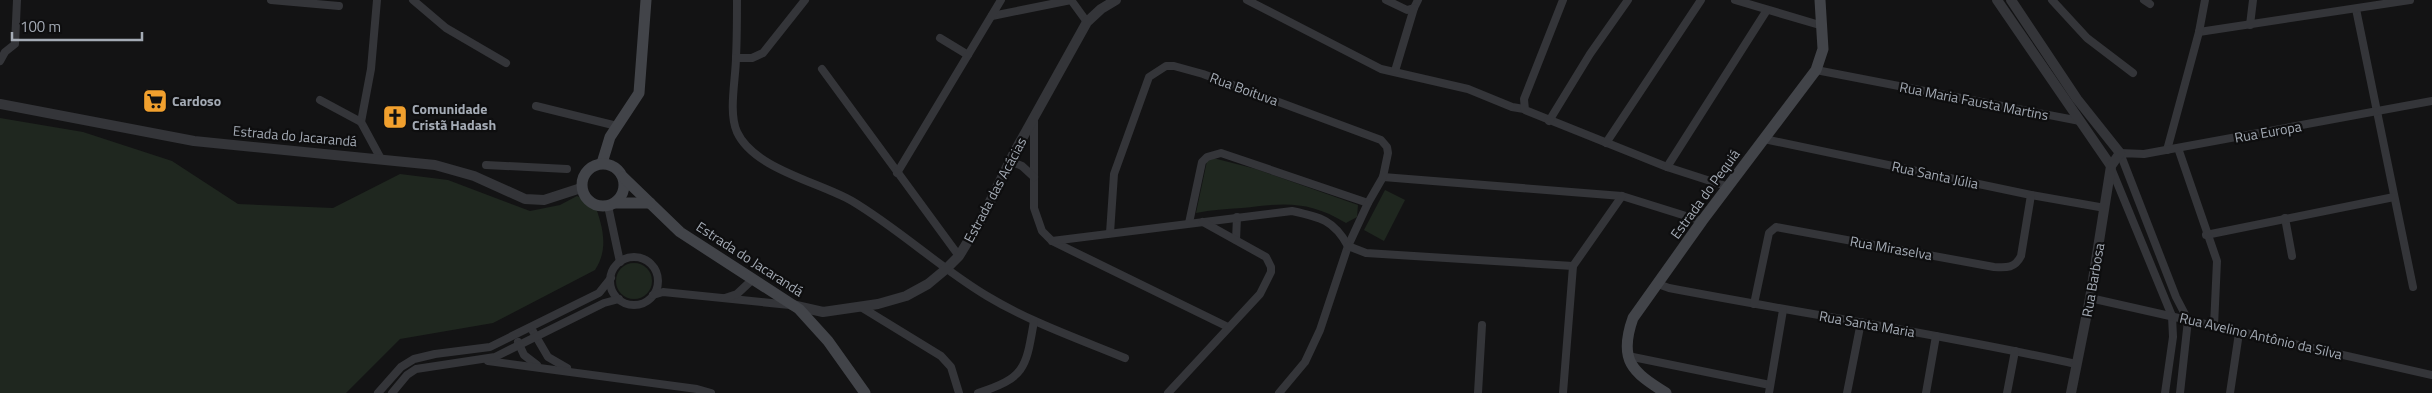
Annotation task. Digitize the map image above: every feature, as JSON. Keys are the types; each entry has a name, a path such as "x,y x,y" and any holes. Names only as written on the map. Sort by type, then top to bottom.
{"main road":[{"name":"Estrada do Pequiá","path":"1628,356 1629,331 1634,318 1702,221 1816,70 1824,50 1824,26 1820,0"},
{"path":"602,163 608,142 639,93 644,1"},
{"path":"612,204 624,191 623,177 611,165 602,163 593,165 586,171 581,188 583,195 594,205 650,203"},
{"name":"Estrada do Jacarandá","path":"623,177 680,232 799,309 828,341 865,393"},
{"path":"1628,356 1636,373 1666,393"}],"street":[{"path":"0,61 5,52 15,44 14,0"},
{"path":"271,0 339,6"},
{"path":"361,122 371,69 377,0"},
{"path":"413,0 446,28 506,63"},
{"path":"737,0 733,103 736,130 743,141 768,161 791,174 829,190 893,227 946,269 988,297 1034,321 1125,358"},
{"path":"736,58 752,58 763,53 805,0"},
{"path":"898,173 1001,0"},
{"path":"992,16 1071,0 1087,22"},
{"name":"Estrada das Acácias","path":"792,305 823,312 861,307 906,296 928,284 946,269 959,256 982,218 1010,160 1087,22 1101,9 1116,0"},
{"path":"1247,0 1381,69 1459,87 1524,109 1527,113 1667,167 1729,187"},
{"path":"1386,0 1407,10 1416,4"},
{"path":"1524,109 1524,99 1563,0"},
{"path":"1549,121 1590,54 1628,0"},
{"path":"1606,143 1701,0"},
{"path":"1735,0 1824,26"},
{"path":"1997,0 2110,166 2172,316 2173,337 2166,393"},
{"path":"2011,0 2077,99 2120,153 2176,297 2188,320 2180,393"},
{"path":"2052,0 2087,38 2133,73"},
{"path":"2167,150 2199,32 2205,0"},
{"path":"2250,25 2253,0"},
{"path":"2199,32 2356,10 2410,0"},
{"path":"1395,71 1416,4"},
{"path":"1667,167 1767,10"},
{"path":"2356,10 2413,287"},
{"path":"940,38 968,55"},
{"name":"Rua Boituva","path":"1110,233 1112,187 1123,146 1149,77 1166,66 1174,66 1203,74 1377,137 1385,144 1388,153 1383,176 1368,202 1348,246 1310,352 1294,377 1280,393"},
{"path":"822,69 959,256"},
{"name":"Rua Maria Fausta Martins","path":"1816,70 2080,121"},
{"path":"320,100 361,122 381,159"},
{"name":"Rua Europa","path":"2120,153 2144,154 2378,113 2432,101"},
{"name":"Estrada do Jacarandá","path":"0,104 194,141 381,159 447,168 474,176 525,199 544,200 581,188"},
{"path":"536,106 617,126"},
{"path":"1034,119 1036,218 1042,231 1052,241 1228,328"},
{"name":"Rua Santa Júlia","path":"1764,139 2031,195 2105,208"},
{"path":"2178,148 2206,235 2217,262 2214,326"},
{"path":"1189,223 1202,162 1207,157 1221,153 1368,202"},
{"path":"2110,166 2120,153"},
{"path":"1010,160 1022,166 1034,177"},
{"path":"486,165 567,169"},
{"name":"Rua Barbosa","path":"2071,393 2090,298 2110,166"},
{"path":"1383,176 1622,196 1702,221"},
{"name":"Rua Miraselva","path":"1754,304 1769,233 1776,227 2008,268 2017,264 2021,256 2031,195"},
{"path":"1563,393 1573,266 1622,196"},
{"path":"2206,235 2394,197"},
{"path":"378,393 401,367 414,359 435,354 490,347 516,336 599,293 611,278 620,262 612,204"},
{"path":"1052,241 1292,211 1331,222 1340,231 1348,246 1366,253 1573,266"},
{"path":"1236,240 1237,217"},
{"path":"2285,218 2292,256"},
{"path":"1168,393 1260,294 1271,272 1271,266 1266,257 1203,222"},
{"path":"620,262 634,257 648,262 654,267 658,281 654,295"},
{"path":"611,278 612,290 619,299 633,305 648,301 654,295 662,292 792,305"},
{"path":"723,299 737,294 752,280"},
{"name":"Rua Santa Maria","path":"1658,284 1783,310 1861,322 2076,364"},
{"name":"Rua Avelino Antônio da Silva","path":"2090,298 2432,375"},
{"path":"484,360 519,347 604,303 619,299"},
{"path":"861,307 941,356 951,367 959,393"},
{"path":"1628,356 1770,389 1783,310"},
{"path":"978,393 996,388 1016,376 1024,368 1034,321"},
{"path":"1847,393 1861,322"},
{"path":"1478,393 1482,325"},
{"path":"531,328 553,362 578,372"},
{"path":"2230,393 2239,332"},
{"path":"516,336 519,347 530,362 543,368"},
{"path":"1926,393 1936,336"},
{"path":"2006,393 2015,351"},
{"path":"392,393 407,375 416,369 436,364 484,360 697,389 711,393"}],"shaded area":[{"path":"0,118 83,132 172,161 238,204 333,208 400,174 448,180 530,211 560,205 577,196 594,203 602,229 602,254 595,270 493,323 400,339 346,393 0,393"},
{"path":"1213,158 1256,169 1358,205 1357,217 1346,223 1320,210 1283,204 1196,213 1207,161"},
{"path":"1385,190 1405,200 1384,241 1364,230"},
{"path":"634,263 647,268 652,281 647,294 634,299 621,294 616,281 621,268"}],"place":[{"name":"Cardoso","path":"155,101"},
{"name":"Comunidade Cristã Hadash","path":"395,117"}]}
